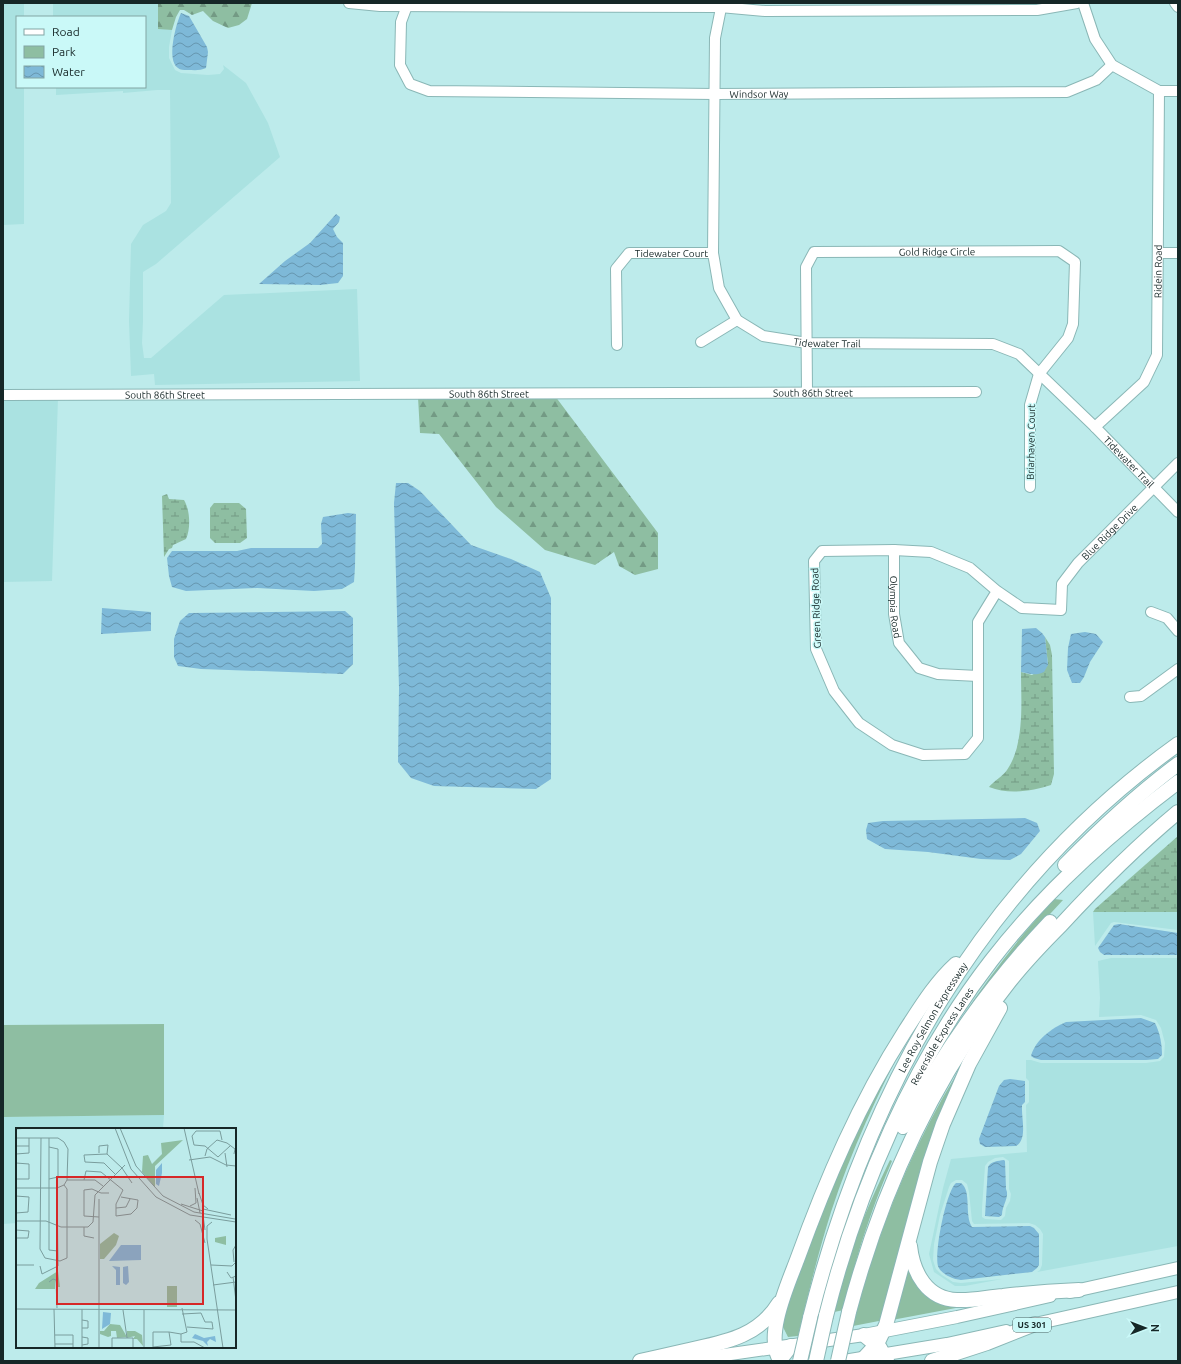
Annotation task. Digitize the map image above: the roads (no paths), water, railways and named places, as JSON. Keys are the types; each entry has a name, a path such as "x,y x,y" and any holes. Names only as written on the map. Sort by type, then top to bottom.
{"highway":[{"name":"Lee Roy Selmon Expressway","path":"800,1361 810,1318 832,1239 854,1177 898,1075 929,1018 976,947 1014,897 1033,875 1096,811 1141,772 1178,744"},
{"path":"1059,878 1100,830 1146,789 1178,764"},
{"name":"Reversible Express Lanes","path":"816,1361 826,1316 845,1247 869,1181 888,1137 921,1071 947,1026 991,961 1040,899 1059,878 1124,824 1178,782"},
{"path":"869,1181 890,1152 916,1102 937,1068 969,1020 1003,974 1025,948 1077,901 1100,883 1178,812"},
{"path":"838,1361 849,1312 870,1243 896,1174 926,1111 973,1032 1006,986 1077,901"},
{"path":"779,1357 776,1326 786,1290 814,1212 837,1157 872,1087 900,1038 928,997 950,969 976,947"},
{"path":"883,1353 884,1332 936,1142 958,1087 986,1032 1029,960"},
{"path":"910,1241 912,1259 917,1275 930,1290 944,1298 961,1300 1079,1290"},
{"path":"640,1361 720,1344 741,1337 753,1330 768,1317 786,1290"},
{"path":"932,1361 987,1343 1035,1324"},
{"path":"864,1335 883,1353"},
{"path":"779,1357 791,1346"},
{"path":"864,1358 883,1353"}],"main road":[{"name":"US 301","path":"791,1346 884,1332 950,1319 1178,1268"},
{"name":"US 301","path":"883,1353 947,1344 1178,1292"},
{"path":"682,1361 779,1357"},
{"path":"844,1361 864,1358"}],"street":[{"path":"349,3 380,6 407,4 721,5 765,11 1037,10 1077,3"},
{"path":"1083,3 1095,39 1112,65 1159,91 1178,91"},
{"path":"1175,3 1178,7"},
{"name":"Windsor Way","path":"407,4 401,22 400,66 410,84 429,92 715,94 1067,92 1096,80 1112,65"},
{"name":"Tidewater Trail","path":"721,5 715,38 713,253 719,288 737,320 763,336 807,343 993,344 1019,354 1095,427 1178,512"},
{"name":"Ridein Road","path":"1095,427 1144,382 1157,355 1159,91"},
{"name":"Gold Ridge Circle","path":"807,392 806,266 814,252 1059,252 1075,262 1073,324 1068,338 1039,374"},
{"name":"Tidewater Court","path":"617,345 616,270 629,254 713,253"},
{"path":"1158,254 1178,253"},
{"path":"701,342 737,320"},
{"name":"Briarhaven Court","path":"1030,487 1030,406 1039,374"},
{"name":"South 86th Street","path":"3,395 976,392"},
{"name":"Blue Ridge Drive","path":"1061,610 1062,584 1078,563 1178,464"},
{"name":"Green Ridge Road","path":"997,591 978,622 978,738 965,754 923,755 892,745 859,723 834,691 816,649 814,561 822,551 894,550 931,552 970,568 997,591 1022,608 1061,610"},
{"name":"Olympia Road","path":"894,550 894,614 899,643 919,668 938,674 978,676"},
{"path":"1151,612 1167,618 1178,631"},
{"path":"1130,697 1142,696 1178,669"}],"water":[{"path":"181,13 189,16 207,47 208,52 206,68 201,70 182,70 174,64 172,50 173,42"},
{"path":"336,214 340,217 339,222 333,229 337,237 343,243 343,276 338,283 320,285 259,284 285,261 310,243"},
{"path":"396,483 408,483 420,491 471,545 511,559 540,572 551,598 551,779 536,789 434,786 411,778 398,762 399,688 394,503"},
{"path":"348,513 356,514 354,582 342,589 314,591 257,588 186,591 172,587 167,558 172,551 237,551 251,548 318,548 322,544 321,524 323,517"},
{"path":"102,608 151,612 151,631 101,634"},
{"path":"345,611 353,618 353,664 343,674 201,669 178,666 174,657 174,639 180,621 189,613"},
{"path":"1036,628 1045,637 1048,665 1044,672 1038,674 1021,672 1022,629"},
{"path":"1085,632 1096,634 1103,642 1090,662 1080,683 1072,683 1067,670 1068,648 1071,634"},
{"path":"1025,818 1037,823 1040,831 1021,854 1010,860 981,859 928,852 885,849 867,839 866,830 868,823 883,821"},
{"path":"1119,924 1178,933 1178,955 1104,955 1098,948 1114,925"},
{"path":"1141,1018 1155,1023 1157,1027 1162,1051 1162,1055 1158,1059 1041,1060 1031,1056 1036,1045 1045,1035 1066,1022"},
{"path":"1010,1079 1025,1081 1025,1102 1022,1105 1022,1139 1016,1146 985,1147 980,1144 979,1139 999,1086 1004,1080"},
{"path":"1004,1160 1007,1195 1002,1215 999,1217 985,1216 988,1167 993,1162"},
{"path":"956,1183 961,1183 966,1192 968,1216 972,1227 1030,1226 1034,1228 1039,1234 1039,1265 1037,1268 1032,1272 961,1280 954,1279 944,1274 939,1269 937,1259 939,1236 948,1198"}]}
